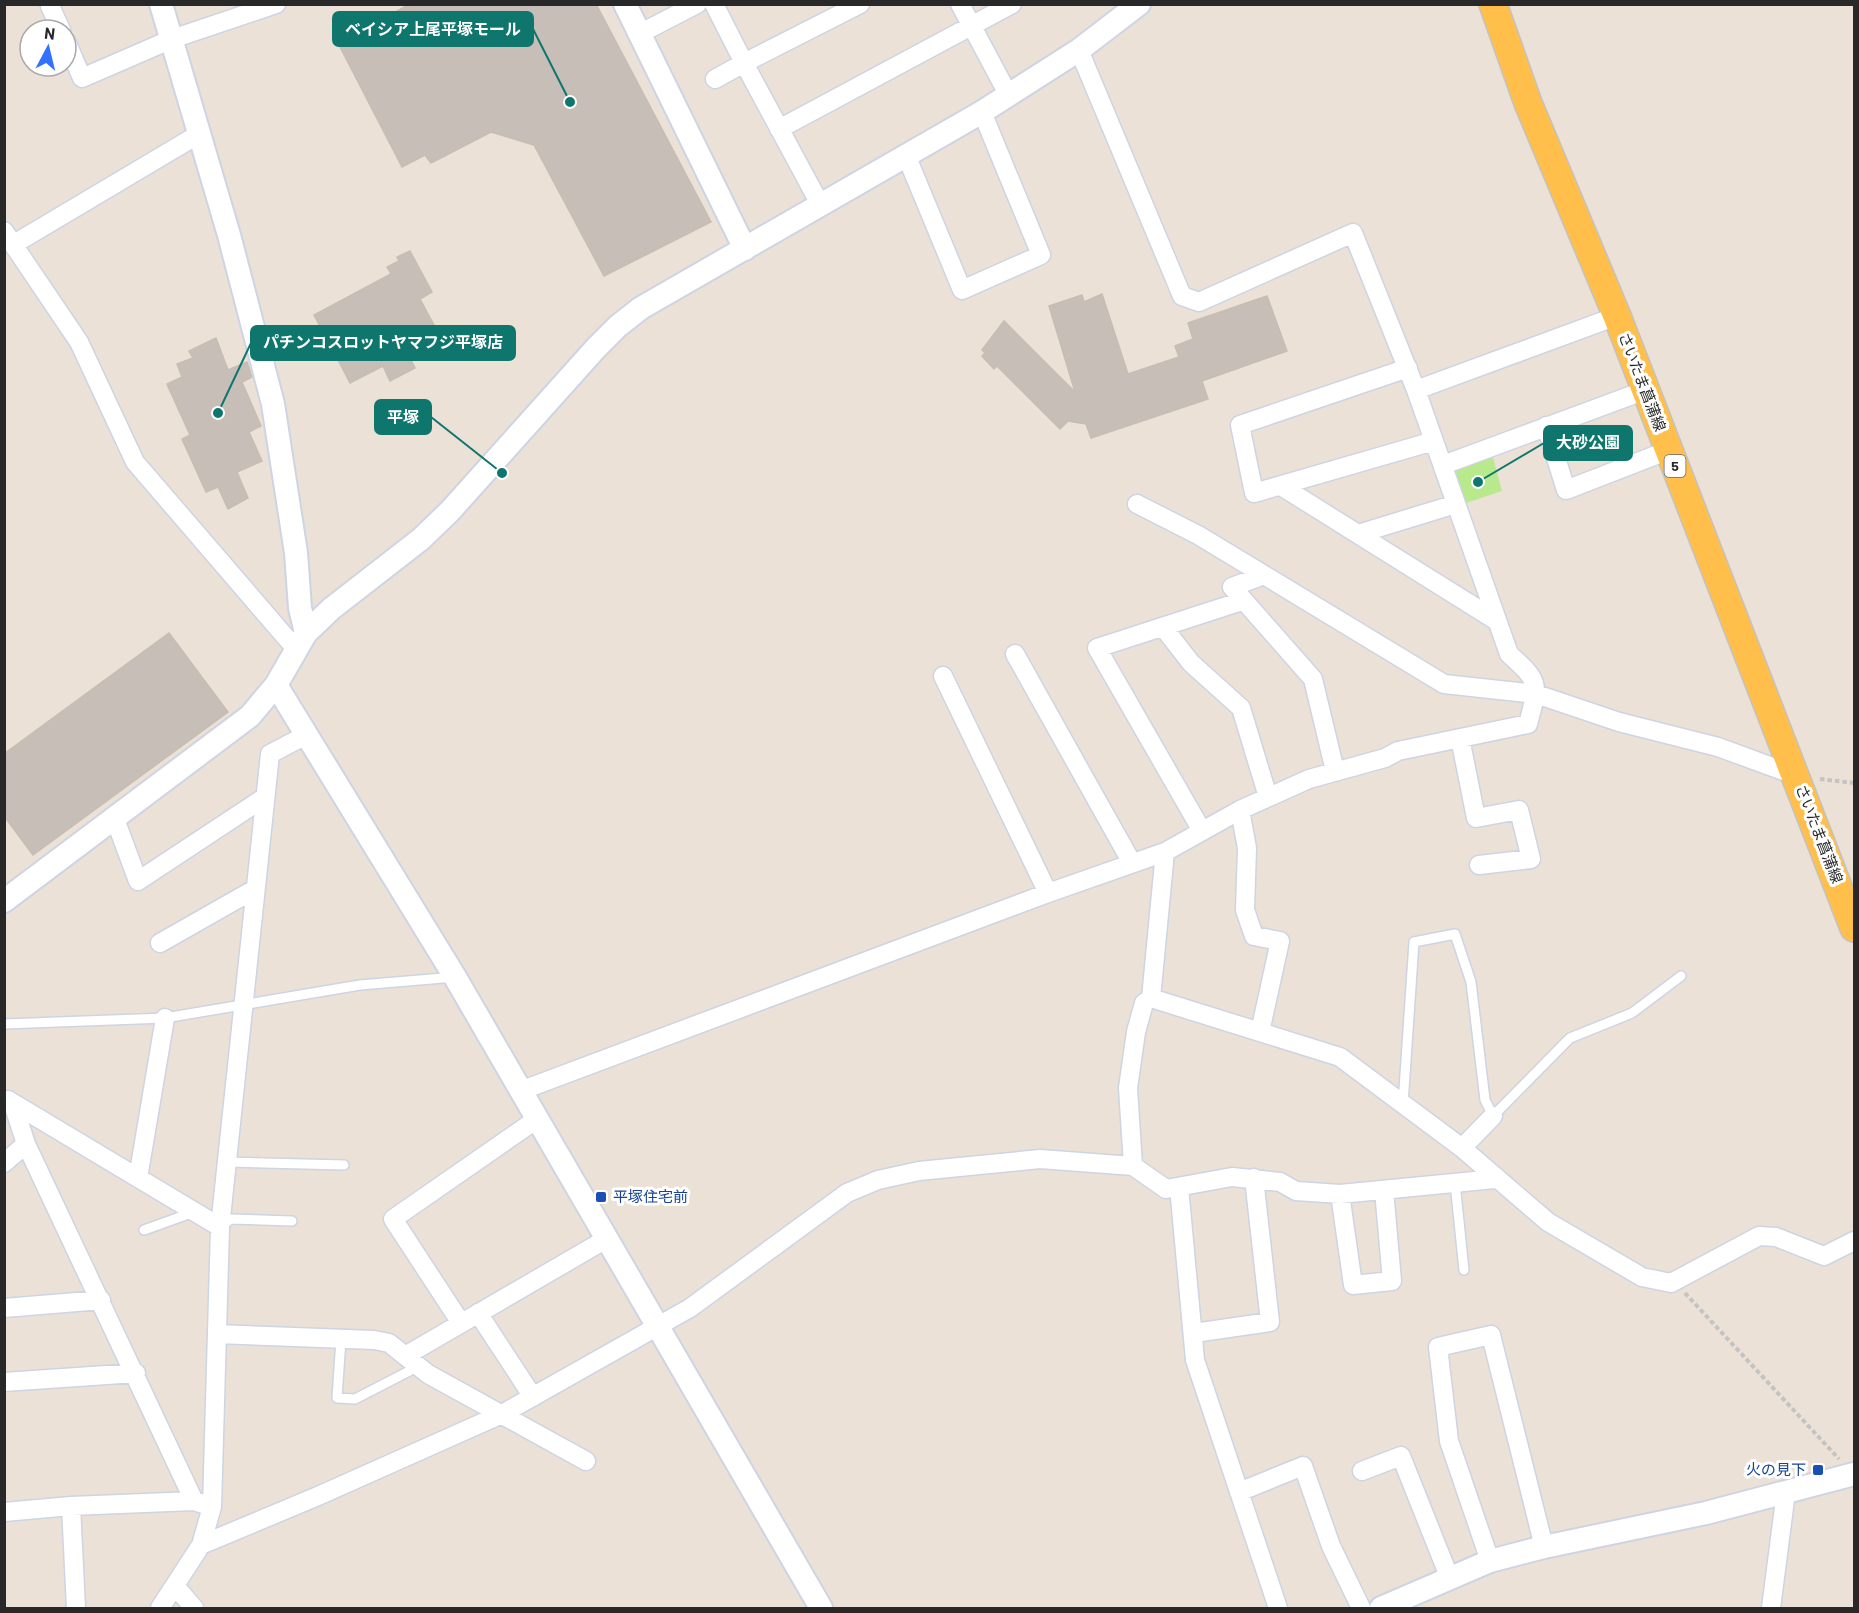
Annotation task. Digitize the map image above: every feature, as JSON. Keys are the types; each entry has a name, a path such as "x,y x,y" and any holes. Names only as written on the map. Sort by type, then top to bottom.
{"main road":[{"name":"さいたま菖蒲線","path":"1493,4 1528,103 1617,316 1854,928"}],"street":[{"path":"52,4 50,6 56,18"},
{"path":"161,4 229,235 273,404 296,553 301,640"},
{"path":"78,69 82,78 172,39 276,4"},
{"path":"625,4 745,249"},
{"path":"639,34 697,4"},
{"path":"714,4 778,129 821,206"},
{"path":"715,79 860,4"},
{"path":"960,4 1009,96"},
{"path":"778,129 1012,4"},
{"path":"4,901 241,723 276,685 301,640 331,609 421,539 450,511 618,326 670,290 821,206 1009,96 1079,50 1139,4"},
{"path":"520,1090 1048,893 1165,852 1240,810 1309,779 1385,758 1398,750 1528,724 1536,694 1533,676 1509,654 1408,368 1353,233 1199,302 1182,296 1079,50"},
{"path":"906,155 962,291 1041,255 982,112"},
{"path":"199,134 9,237 79,342 135,462 301,640"},
{"path":"1416,390 1617,316"},
{"path":"1408,368 1240,425 1254,493 1434,441"},
{"path":"1443,465 1646,390"},
{"path":"1546,426 1566,490 1669,450"},
{"path":"1281,486 1497,621"},
{"path":"1137,504 1264,575 1444,684 1536,694 1618,722 1718,747 1797,776"},
{"path":"1358,534 1456,504"},
{"path":"1264,575 1232,587 1313,679 1335,771"},
{"path":"1202,831 1097,648 1242,601"},
{"path":"1163,627 1191,663 1241,708 1268,797"},
{"path":"1015,654 1132,863"},
{"path":"943,676 1048,893"},
{"path":"276,685 455,977 821,1608"},
{"path":"160,1608 201,1545 212,1507 220,1227 270,754 306,735"},
{"path":"1460,738 1476,818 1519,810 1531,859 1479,865"},
{"path":"115,819 138,881 265,797"},
{"path":"1240,810 1247,848 1245,910 1254,936 1280,941 1260,1032"},
{"path":"1133,1166 1128,1088 1136,1032 1144,1003 1151,998 1165,852"},
{"path":"160,943 255,889"},
{"path":"1151,998 1340,1057 1462,1148 1495,1179 1548,1222 1642,1278 1674,1281 1759,1236 1776,1237 1824,1256 1854,1241"},
{"path":"138,1178 165,1018"},
{"path":"9,1101 220,1227"},
{"path":"9,1101 26,1144 136,1373 194,1501"},
{"path":"1462,1148 1493,1116"},
{"path":"461,1323 393,1219 537,1119"},
{"path":"4,1163 26,1144"},
{"path":"201,1545 502,1414 690,1308 847,1193 878,1180 919,1171 1040,1159 1133,1166 1167,1189 1232,1177 1280,1182 1296,1191 1340,1194 1495,1179"},
{"path":"1194,1333 1270,1322 1254,1178"},
{"path":"1179,1187 1195,1360 1278,1608"},
{"path":"1340,1194 1353,1285 1392,1281 1384,1190"},
{"path":"412,1361 461,1323 608,1238"},
{"path":"7,1302 101,1300"},
{"path":"478,1314 533,1397"},
{"path":"217,1334 389,1343 412,1361 586,1461"},
{"path":"1490,1561 1449,1441 1438,1347 1491,1335 1544,1547"},
{"path":"4,1382 136,1373"},
{"path":"1362,1471 1401,1456 1450,1579"},
{"path":"1239,1492 1303,1466 1331,1546 1361,1608"},
{"path":"1381,1608 1490,1561 1544,1547 1646,1528 1853,1474"},
{"path":"1771,1608 1786,1492"},
{"path":"4,1512 71,1506 194,1501 212,1507"},
{"path":"71,1506 76,1608"},
{"path":"175,1586 195,1608"}],"lane":[{"path":"1403,1105 1414,942 1455,934 1472,982 1485,1100 1493,1116 1570,1038 1632,1013 1681,976"},
{"path":"4,1024 165,1018 360,985 455,977"},
{"path":"227,1162 344,1165"},
{"path":"1455,1183 1464,1269"},
{"path":"144,1230 194,1212"},
{"path":"220,1227 231,1220 292,1221"},
{"path":"341,1339 337,1398 355,1399 412,1361"}],"path":[{"path":"1797,776 1854,783"},
{"path":"1674,1281 1815,1430 1853,1474"}],"green space":[{"path":"1492,454 1502,491 1463,504 1452,473 1456,467"}],"building":[{"path":"410,4 596,4 711,222 604,276 534,145 491,132 431,163 425,155 402,167 338,43"},
{"path":"410,251 432,292 420,299 441,338 409,356 415,368 390,381 383,366 350,383 330,344 316,351 308,335 321,328 314,315 391,274 387,267 399,261 397,257"},
{"path":"1102,294 1128,374 1179,357 1175,346 1193,339 1188,323 1267,296 1287,351 1202,381 1208,399 1091,438 1086,424 1068,421 1060,429 997,366 994,369 982,356 985,353 982,350 1004,321 1075,392 1049,306 1082,295 1084,302"},
{"path":"216,338 228,370 247,362 252,377 242,382 261,426 249,432 262,461 237,472 248,498 228,509 218,487 206,492 182,439 190,435 167,384 182,377 177,364 193,358 189,351"},
{"path":"169,633 228,712 33,855 4,816 4,754"}],"place":[{"name":"ベイシア上尾平塚モール","path":"570,102"},
{"name":"パチンコスロットヤマフジ平塚店","path":"218,413"},
{"name":"平塚","path":"502,473"},
{"name":"大砂公園","path":"1478,482"},
{"name":"平塚住宅前","path":"601,1197"},
{"name":"火の見下","path":"1818,1470"}]}
